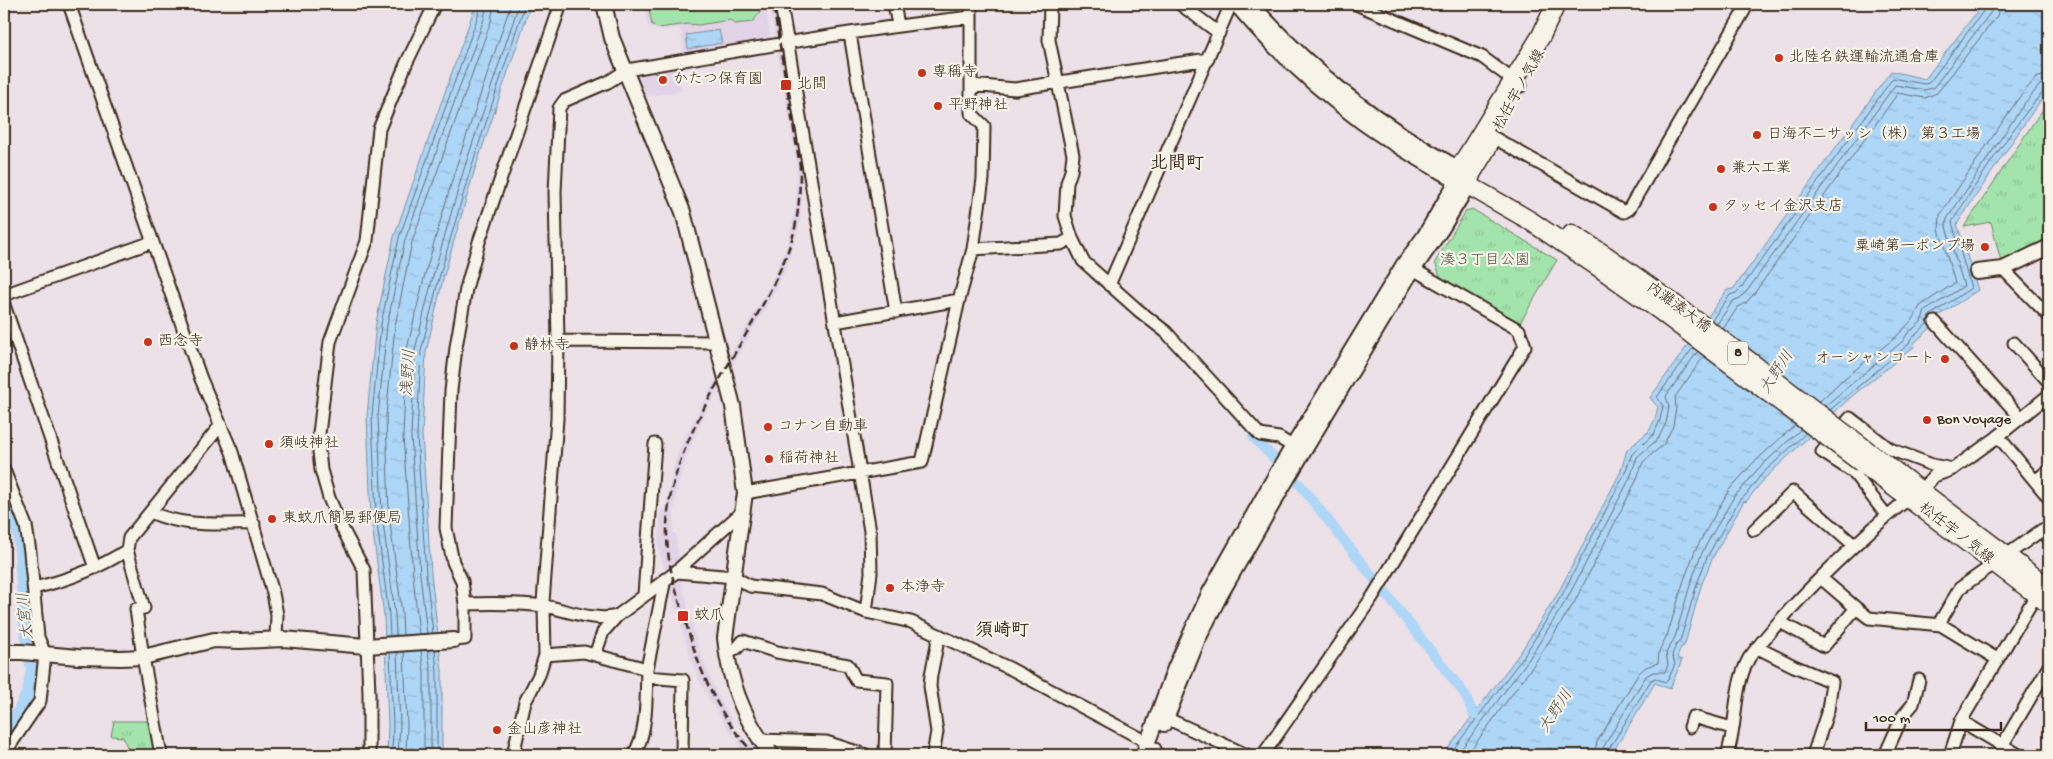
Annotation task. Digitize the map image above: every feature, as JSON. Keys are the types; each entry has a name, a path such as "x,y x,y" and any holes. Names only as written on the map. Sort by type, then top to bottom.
{"main road":[{"name":"松任宇ノ気線","path":"1464,177 1489,135 1556,4"},
{"name":"松任宇ノ気線","path":"1517,82 1568,4"},
{"name":"内灘湊大橋","path":"1464,177 1674,304 1865,458"},
{"name":"松任宇ノ気線","path":"1865,458 2046,595"}],"street":[{"path":"69,4 152,242 220,426 232,452 273,593 277,615 276,638"},
{"path":"369,755 369,646 364,570 329,498 321,470 318,442 330,342 367,241 379,129 406,64 435,4"},
{"path":"4,652 121,658 143,657 214,640 240,641 276,638 369,646 465,639 465,604 462,581 453,562 446,528 451,391 456,347 466,289 479,242 561,4"},
{"path":"781,4 870,531 871,573 866,612"},
{"path":"894,4 898,25"},
{"path":"745,493 922,462 959,300 973,249 983,179 984,126 971,113 971,4"},
{"path":"1050,4 1048,40 1072,155 1071,171 1067,183 1065,216 1072,238 1083,261 1166,332 1260,435 1279,438 1295,455"},
{"path":"1180,4 1219,33"},
{"path":"1109,285 1231,4"},
{"path":"1236,4 1265,38 1316,85 1368,126 1464,177"},
{"path":"1251,4 1308,64 1342,92 1464,177"},
{"path":"1356,4 1482,57 1517,82"},
{"path":"1489,135 1624,212 1630,208 1748,4"},
{"path":"605,5 612,38 682,212 718,342 733,406 745,493 725,638 726,652 732,682 742,708 759,740 772,755"},
{"path":"513,755 525,702 539,675 544,655 544,606 542,602 557,419 558,341 555,192 559,108 564,101 608,82 626,70 898,25 971,17"},
{"path":"850,34 896,312"},
{"path":"971,85 1015,89 1208,60"},
{"path":"1149,751 1175,668 1209,594 1409,267 1442,228 1464,177"},
{"path":"973,249 1061,244 1072,238"},
{"path":"4,295 152,242"},
{"path":"1977,272 2003,269 2049,247"},
{"path":"1263,755 1373,596 1525,346 1519,330 1409,267"},
{"path":"2003,269 2049,316"},
{"path":"835,322 959,300"},
{"path":"4,305 95,568"},
{"path":"1935,322 2021,418"},
{"path":"558,341 718,342"},
{"path":"2014,343 2049,382"},
{"path":"1887,516 1853,472 1822,452 1850,418 1890,449 1933,471 1953,469 2049,395"},
{"path":"161,755 136,609 144,608 127,550 130,538 220,426"},
{"path":"1998,436 2049,498"},
{"path":"644,595 655,444"},
{"path":"4,470 26,526 38,637 45,654 40,701 4,754"},
{"path":"2035,481 2049,470"},
{"path":"1727,755 1737,689 1743,670 1758,648 1821,578 1854,545 1914,494 1933,471"},
{"path":"1149,751 1166,718 1198,639 1281,479"},
{"path":"1754,530 1793,492 1854,545"},
{"path":"150,512 168,520 200,525 254,524"},
{"path":"633,755 640,744 644,725 647,673 669,577 743,512"},
{"path":"1941,625 1941,620 1960,588 2042,530 2049,539"},
{"path":"34,588 70,579 111,561 127,550"},
{"path":"595,655 603,632 616,616 677,572 734,577 750,586 822,594 866,612 912,622 1011,670 1149,751"},
{"path":"1821,578 1869,618 1941,625 1997,659"},
{"path":"1950,755 1961,722 1997,659 2046,595"},
{"path":"465,604 512,603 544,606 606,619 616,616"},
{"path":"1780,622 1824,646 1856,608"},
{"path":"933,755 937,732 930,686 940,635"},
{"path":"726,652 737,648 743,640 777,652 848,665 856,680 887,683 886,755"},
{"path":"1758,648 1832,682 1828,710 1813,755"},
{"path":"544,655 584,652 647,673 683,680 682,755"},
{"path":"2002,746 2049,666"},
{"path":"1885,755 1902,717 1913,704 1919,680"},
{"path":"1690,727 1693,717 1732,728"},
{"path":"1166,718 1247,755"},
{"path":"1961,722 2019,755"},
{"path":"759,740 826,742 866,755"}],"shaded area":[{"path":"644,4 765,4 771,41 684,55 680,28 659,30 648,27"},
{"path":"769,4 778,4 806,176 803,176 800,224 786,269 711,403 707,396 769,287 787,246 796,206 797,166"},
{"path":"678,67 682,91 643,97 633,74"},
{"path":"706,397 709,405 689,449 680,478 675,500 673,533 676,534 680,575 698,647 717,694 732,720 734,738 708,698 692,663 658,546 661,509 666,509 672,472 679,449"},
{"path":"737,730 749,745 752,743 762,755 748,755 740,748"}],"green space":[{"path":"648,4 759,4 760,13 752,22 735,24 730,20 658,28 652,25"},
{"path":"2049,102 2049,244 2002,266 1991,222 1964,227"},
{"name":"湊３丁目公園","path":"1472,209 1557,260 1520,323 1447,282 1440,276 1435,262 1466,211"},
{"path":"114,721 147,721 152,725 159,755 130,755 123,737 111,736"}],"water":[{"name":"浅野川","path":"476,4 531,4 474,172 443,279 426,352 422,435 431,573 442,672 442,755 387,755 388,725 384,616 371,517 367,416 376,323 394,237"},
{"name":"大野川","path":"1983,4 2049,4 2049,90 1957,224 1978,290 1932,320 1934,325 1914,343 1915,346 1852,396 1764,479 1746,502 1744,501 1712,559 1701,586 1685,644 1681,647 1677,658 1682,660 1670,689 1655,683 1611,755 1443,755 1520,653 1558,593 1620,473 1627,450 1649,431 1655,419 1658,407 1650,398 1727,290 1733,289 1737,284 1891,71 1925,79"},
{"path":"719,30 722,43 688,49 686,35"}],"waterway":[{"path":"1091,277 1124,305"},
{"path":"1148,325 1157,332"},
{"path":"1182,357 1253,437"},
{"path":"1253,437 1301,486 1464,693 1474,715"},
{"name":"大宮川","path":"4,492 21,535 27,625 34,670 30,692 21,711 4,735"}],"railway":[{"path":"756,755 721,711 704,677 691,641 673,579 667,546 667,534 670,497 681,460 696,424 774,282 789,248 795,228 800,166 773,4"}],"place":[{"name":"北陸名鉄運輸流通倉庫","path":"1779,58"},
{"name":"専稱寺","path":"922,73"},
{"name":"かたつ保育園","path":"663,80"},
{"name":"北間","path":"786,85"},
{"name":"平野神社","path":"938,106"},
{"name":"日海不二サッシ（株） 第３工場","path":"1757,135"},
{"name":"兼六工業","path":"1721,169"},
{"name":"タッセイ金沢支店","path":"1713,207"},
{"name":"粟崎第一ポンプ場","path":"1985,247"},
{"name":"西念寺","path":"148,342"},
{"name":"静林寺","path":"514,346"},
{"name":"オーシャンコート","path":"1945,359"},
{"name":"Bon Voyage","path":"1927,420"},
{"name":"コナン自動車","path":"768,427"},
{"name":"須岐神社","path":"269,444"},
{"name":"稲荷神社","path":"769,459"},
{"name":"東蚊爪簡易郵便局","path":"272,519"},
{"name":"本浄寺","path":"890,588"},
{"name":"蚊爪","path":"683,616"},
{"name":"金山彦神社","path":"497,730"}],"district":[{"name":"北間町","path":"1177,164"},
{"name":"須崎町","path":"1002,631"}]}
